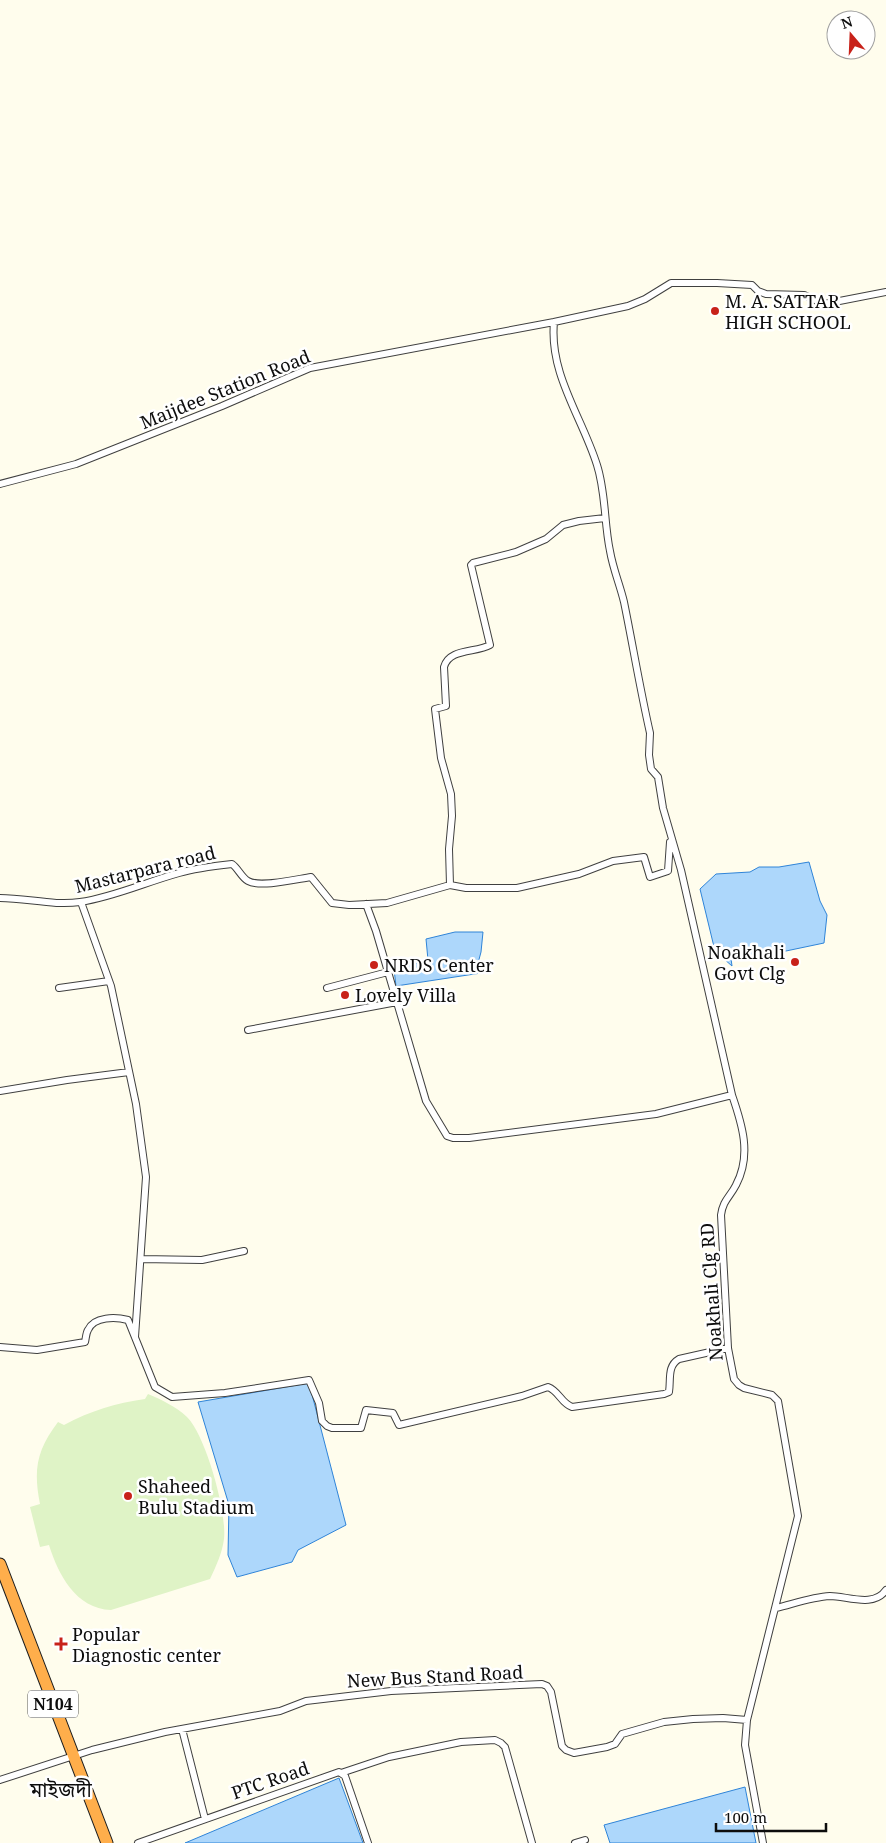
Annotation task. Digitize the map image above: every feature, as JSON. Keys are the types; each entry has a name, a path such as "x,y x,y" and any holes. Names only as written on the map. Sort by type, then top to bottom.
{"highway":[{"name":"N104","path":"0,1564 107,1843"}],"street":[{"name":"Maijdee Station Road","path":"0,484 76,464 222,406 310,368 554,322 628,306 645,299 671,283 717,282 752,285 758,291 766,294 804,295 824,304 886,292"},
{"path":"554,322 555,355 567,394 597,465 600,478 610,551 624,602 650,732 649,755 651,769 658,777 670,836"},
{"path":"450,885 451,794 441,758 435,709 446,706 445,661 454,654 490,645 471,565 516,552 546,539 563,525 605,518"},
{"name":"Mastarpara road","path":"0,898 63,904 81,902 180,872 232,864 250,882 270,884 311,877 332,903 387,903 450,885 466,888 517,888 579,874 613,861 644,857 650,876 668,871 670,836"},
{"name":"Noakhali Clg RD","path":"670,836 681,870 732,1094 744,1136 745,1155 736,1184 722,1204 721,1215 728,1348 734,1379 739,1385 772,1395 778,1401 798,1516 747,1720 745,1745 763,1843"},
{"path":"81,902 109,981 136,1104 146,1177 135,1338"},
{"path":"366,904 376,931 426,1101 447,1136 469,1138 656,1114 732,1094"},
{"path":"328,988 388,972"},
{"path":"58,988 109,981"},
{"path":"248,1030 397,1002"},
{"path":"0,1090 129,1072"},
{"path":"141,1259 202,1260 244,1251"},
{"path":"0,1347 37,1350 85,1342 88,1330 94,1322 118,1317 128,1320 155,1387 172,1398 225,1393 310,1380 319,1403 322,1421 332,1428 361,1428 366,1410 392,1413 399,1425 522,1396 548,1387 555,1391 565,1404 572,1407 664,1394 669,1392 670,1368 674,1362 679,1359 728,1348"},
{"path":"776,1608 830,1596 859,1600 869,1599 883,1595 886,1590"},
{"name":"New Bus Stand Road","path":"0,1780 73,1755 182,1729 280,1711 306,1701 391,1691 542,1684 548,1686 552,1692 562,1746 574,1753 607,1747 615,1744 622,1734 664,1722 724,1718 747,1720"},
{"path":"182,1729 205,1819"},
{"name":"PTC Road","path":"138,1843 337,1773 389,1757 461,1742 495,1740 505,1747 532,1843"},
{"path":"341,1773 344,1776 368,1843"},
{"path":"575,1843 586,1840"}],"green space":[{"name":"Shaheed Bulu Stadium","path":"148,1394 173,1406 187,1417 201,1440 219,1494 224,1527 223,1544 210,1579 111,1610 99,1608 88,1604 70,1588 63,1578 49,1545 40,1547 30,1507 40,1504 37,1480 38,1460 45,1442 58,1422 64,1425 103,1408 145,1399"}],"water":[{"path":"809,862 820,901 827,915 824,943 748,959 744,948 730,951 732,966 715,951 700,889 716,874 750,872 759,867 779,867"},
{"path":"455,932 483,932 477,967 481,973 396,986 394,969 428,960 426,939"},
{"path":"309,1383 346,1525 298,1550 292,1562 237,1577 228,1555 229,1505 198,1402"},
{"path":"339,1778 363,1843 185,1843"},
{"path":"745,1787 756,1843 610,1843 604,1825"}],"place":[{"name":"M. A. SATTAR HIGH SCHOOL","path":"715,311"},
{"name":"Noakhali Govt Clg","path":"795,962"},
{"name":"NRDS Center","path":"374,965"},
{"name":"Lovely Villa","path":"345,995"},
{"name":"Shaheed Bulu Stadium","path":"128,1496"},
{"name":"Popular Diagnostic center","path":"61,1644"}],"district":[{"name":"মাইজদী","path":"61,1789"}]}
